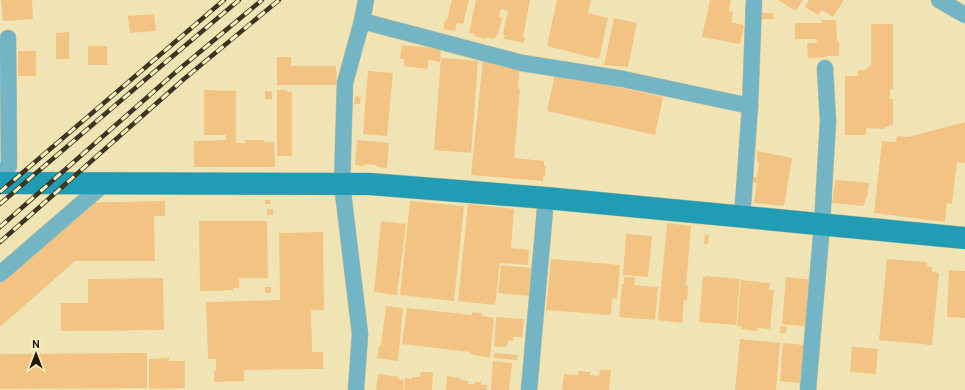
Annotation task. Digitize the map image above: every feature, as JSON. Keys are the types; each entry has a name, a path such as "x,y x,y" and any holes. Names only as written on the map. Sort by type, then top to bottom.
{"street":[{"path":"356,390 360,334 342,184 345,83 362,21 366,0"},
{"path":"742,218 750,106 754,0"},
{"path":"939,0 965,15"},
{"path":"362,21 522,63 623,78 750,106"},
{"path":"0,174 9,166 8,38"},
{"path":"808,390 822,224 828,122 825,68"},
{"path":"0,183 370,184 546,198 742,218 965,238"},
{"path":"0,274 104,184"},
{"path":"529,390 546,198"}],"building":[{"path":"1,0 32,0 33,19 3,21"},
{"path":"452,0 469,0 463,24 457,23 455,31 443,29"},
{"path":"476,0 530,0 523,37 525,37 524,43 504,39 505,35 503,34 508,11 501,9 499,17 502,18 498,34 494,39 486,37 485,39 469,33"},
{"path":"557,0 591,0 588,13 608,18 599,59 547,46"},
{"path":"710,0 731,0 729,11 733,12 731,22 744,26 740,44 702,37"},
{"path":"778,0 803,0 796,11"},
{"path":"809,0 844,0 833,17 822,10 818,15 805,7"},
{"path":"760,13 773,13 774,19 760,19"},
{"path":"154,14 156,31 130,33 128,16"},
{"path":"614,18 637,23 628,67 604,65"},
{"path":"822,20 836,20 837,41 839,41 839,56 808,58 807,43 817,43 817,39 795,39 795,23 822,23"},
{"path":"871,24 893,24 893,89 890,89 890,99 893,99 893,124 882,129 866,128 866,135 845,135 845,76 858,76 858,70 865,70 871,65"},
{"path":"69,32 69,59 56,59 56,33"},
{"path":"402,45 441,49 440,62 429,60 427,69 404,66 404,59 400,59"},
{"path":"88,46 107,46 107,65 88,65"},
{"path":"18,51 36,51 36,76 18,76"},
{"path":"277,57 291,57 291,66 336,66 337,85 277,85"},
{"path":"441,58 478,61 471,153 434,150"},
{"path":"483,60 520,63 518,89 520,89 514,158 544,161 544,166 546,166 543,181 471,175"},
{"path":"368,71 393,73 387,136 363,134"},
{"path":"555,73 663,97 655,135 547,111"},
{"path":"204,90 236,91 236,143 245,143 245,140 264,140 264,142 274,142 275,167 194,167 194,141 226,140 226,135 204,135"},
{"path":"277,90 287,90 287,92 292,92 292,156 277,156"},
{"path":"265,91 272,91 272,99 265,99"},
{"path":"355,96 361,97 360,104 354,104"},
{"path":"965,122 965,163 957,162 952,204 947,203 945,222 874,213 882,141 896,142 897,136 908,137"},
{"path":"357,140 389,143 387,168 377,167 377,165 355,165"},
{"path":"757,151 792,158 784,206 754,203 757,183 752,183 753,177 757,177 759,162 757,161"},
{"path":"835,180 869,183 867,198 864,206 832,203"},
{"path":"265,200 270,200 270,204 265,204"},
{"path":"165,201 165,216 154,216 155,261 75,261 0,327 0,269 76,203"},
{"path":"410,201 464,206 454,301 400,295"},
{"path":"468,204 514,209 511,248 529,250 528,265 500,263 495,305 458,301"},
{"path":"267,209 273,209 273,215 267,215"},
{"path":"199,221 267,221 268,278 239,278 239,288 233,288 233,290 200,291"},
{"path":"381,221 406,224 397,295 374,292"},
{"path":"667,223 691,226 686,286 688,286 687,301 684,300 682,323 658,320"},
{"path":"323,232 324,310 311,310 312,352 323,352 323,369 244,370 244,381 214,382 216,359 208,359 206,302 280,300 279,233"},
{"path":"626,234 652,236 648,277 623,275"},
{"path":"705,234 709,235 708,244 704,244"},
{"path":"551,259 620,265 617,299 612,298 611,315 546,310"},
{"path":"887,259 927,262 927,267 932,267 932,272 939,273 932,345 879,340"},
{"path":"501,265 531,268 529,296 498,293"},
{"path":"949,270 965,271 965,318 947,317"},
{"path":"624,277 635,277 634,285 658,287 655,320 619,317"},
{"path":"703,277 740,279 736,325 699,322"},
{"path":"786,277 814,280 809,327 782,324"},
{"path":"163,278 164,330 61,331 61,303 88,303 88,279"},
{"path":"741,280 770,283 769,290 774,290 770,329 757,328 757,331 741,329 742,327 737,326"},
{"path":"265,287 271,287 271,293 265,293"},
{"path":"386,306 403,308 398,361 377,358 379,346 381,346"},
{"path":"407,308 472,315 472,312 482,313 482,316 494,318 490,358 470,354 470,352 402,344"},
{"path":"496,317 524,319 522,337 513,337 513,341 508,340 507,347 494,346"},
{"path":"781,326 787,327 786,333 780,333"},
{"path":"740,339 780,343 776,390 735,390"},
{"path":"783,343 804,345 801,383 780,381"},
{"path":"852,347 878,349 876,374 850,372"},
{"path":"147,353 147,388 0,389 0,354"},
{"path":"494,353 518,355 517,360 494,358"},
{"path":"169,358 169,361 185,361 185,388 149,389 149,359"},
{"path":"493,361 512,363 509,390 491,390"},
{"path":"600,370 611,370 609,390 562,390 564,374 578,375 578,371 591,372 590,375 599,376"},
{"path":"421,372 433,372 432,390 404,390 405,378 412,379 412,377 420,377"},
{"path":"378,374 399,377 398,379 404,380 403,390 376,390"},
{"path":"447,376 468,381 468,384 481,382 481,385 487,385 486,390 446,390"}],"railway":[{"path":"0,192 224,0"},
{"path":"0,204 239,0"},
{"path":"0,227 177,71 262,0"},
{"path":"0,242 184,79 279,0"}]}
